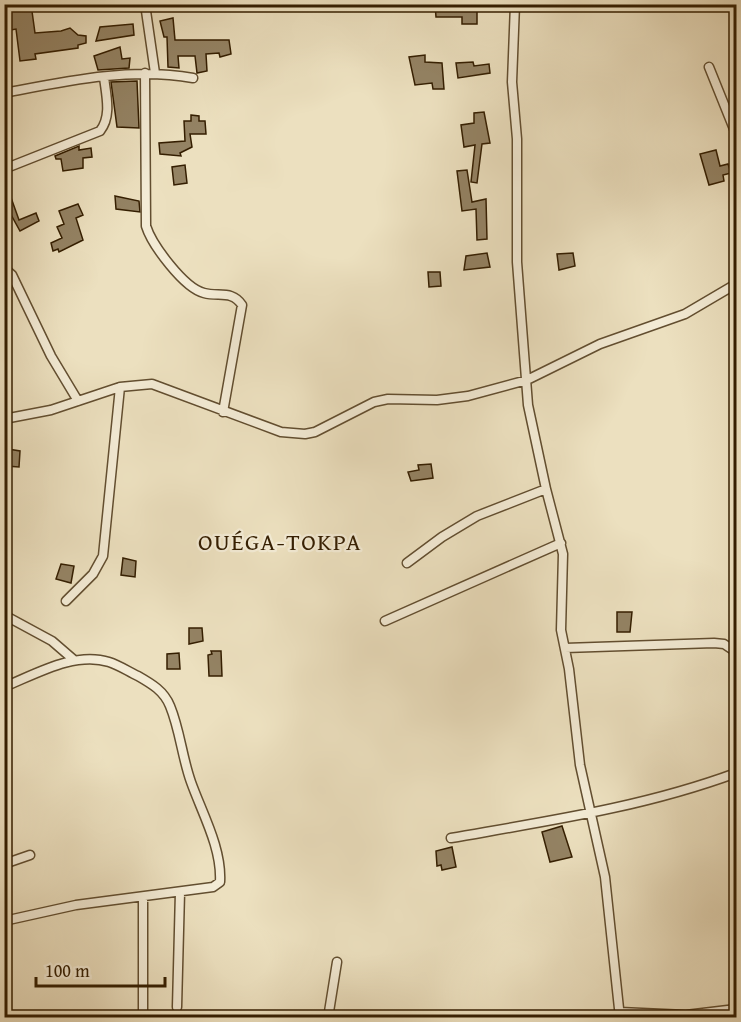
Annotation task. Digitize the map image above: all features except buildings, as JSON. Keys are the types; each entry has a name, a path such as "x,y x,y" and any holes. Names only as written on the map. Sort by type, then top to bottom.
{"street":[{"path":"145,4 155,73"},
{"path":"515,4 512,82 518,150 517,262 528,405 546,489 561,543 564,573 560,615 580,765 605,877 620,1015 686,1015 723,1013 736,1009"},
{"path":"710,67 736,134"},
{"path":"4,93 104,76 155,73 193,78"},
{"path":"145,74 146,226 150,237 156,249 192,288 204,293 228,294 237,298 242,305 223,412"},
{"path":"4,168 100,131 106,124 107,112 104,76"},
{"path":"4,268 12,275 51,356 78,400"},
{"path":"4,419 51,410 120,387 140,384 160,386 223,412 281,432 305,434 315,432 374,402 388,399 437,400 468,396 527,380 584,351 685,314 736,284"},
{"path":"66,601 93,574 103,556 120,387"},
{"path":"407,563 442,537 477,516 546,489"},
{"path":"385,621 561,543"},
{"path":"4,615 52,641 74,660"},
{"path":"566,648 714,643 731,647 736,652"},
{"path":"4,687 74,660 109,662 153,684 165,695 171,708 182,754 213,841 220,873 220,882 213,887 75,905 4,921"},
{"path":"451,838 590,814 664,798 736,773"},
{"path":"4,864 30,855"},
{"path":"177,1006 180,892"},
{"path":"143,897 143,1017"},
{"path":"328,1017 337,962"}],"district":[{"name":"OUÉGA-TOKPA","path":"280,541"}]}
